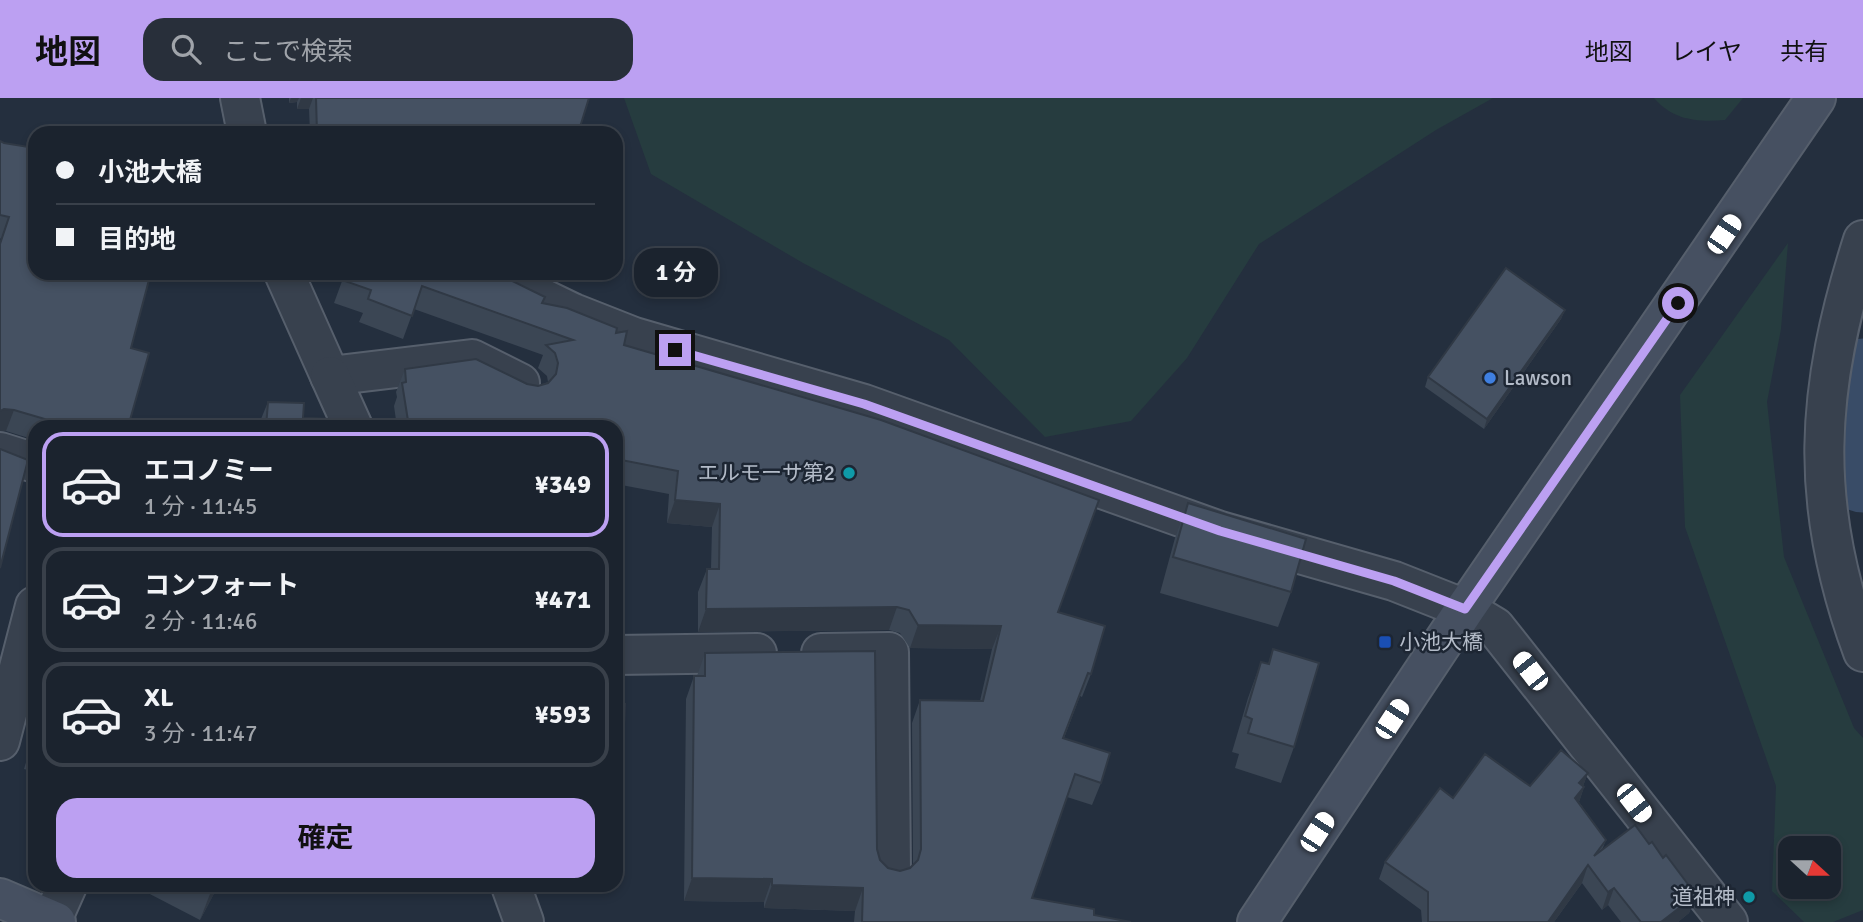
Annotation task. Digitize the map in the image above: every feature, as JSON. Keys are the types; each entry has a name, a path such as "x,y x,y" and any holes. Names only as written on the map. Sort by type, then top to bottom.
{"street":[{"path":"240,98 246,126"},
{"path":"1257,922 1465,609 1647,348 1816,98"},
{"path":"1863,240 1842,305 1825,393 1824,480 1831,546 1863,652"},
{"path":"287,280 350,420"},
{"path":"505,280 573,313 634,337 864,404 1220,531 1394,581 1465,609 1495,627 1720,919"},
{"path":"330,376 472,359 528,387"},
{"path":"0,452 28,461"},
{"path":"623,655 889,652 891,872"},
{"path":"0,741 24,698 28,665"},
{"path":"0,898 53,921 65,892"},
{"path":"513,892 524,922"}],"green space":[{"path":"624,98 1493,98 1436,130 1259,244 1187,358 1131,421 1045,437 949,340 803,263 651,174"},
{"path":"1654,98 1743,98 1725,120 1705,121 1678,116"},
{"path":"1788,243 1781,329 1767,402 1784,557 1854,728 1863,738 1863,910 1833,922 1804,922 1781,900 1841,900 1841,836 1778,836 1778,897 1772,891 1776,786 1685,527 1680,395"}],"building":[{"path":"316,98 589,98 580,126 317,126"},
{"path":"0,141 28,147 28,280 149,280 131,348 149,353 130,420 48,420 14,410 0,411 0,244 9,217 0,215"},
{"path":"1506,268 1565,310 1487,419 1428,377"},
{"path":"342,280 510,280 545,297 542,303 567,308 617,328 616,333 627,331 624,345 881,420 1099,500 1058,612 1105,626 1091,674 1088,673 1063,738 1110,753 1101,783 1075,774 1032,898 1094,909 1094,915 1131,922 862,922 863,888 772,885 772,879 692,878 694,676 705,676 705,653 875,651 877,849 880,860 888,868 900,871 910,868 918,860 921,849 920,700 983,701 1001,626 918,625 909,610 897,607 706,609 707,569 719,569 720,504 675,500 678,471 623,460 623,420 408,420 402,383 406,382 405,369 476,359 527,384 538,386 548,383 556,374 558,363 555,353 546,345 573,340 422,286 412,316 368,299 371,290"},
{"path":"268,402 304,403 303,418 330,419 330,420 267,420"},
{"path":"0,449 28,460 0,568"},
{"path":"1188,503 1306,539 1291,592 1173,557"},
{"path":"1273,649 1319,663 1294,747 1248,733 1252,719 1245,716 1261,662 1269,664"},
{"path":"623,704 625,704 623,747"},
{"path":"1561,750 1588,773 1579,783 1584,787 1575,798 1606,840 1594,856 1635,825 1663,858 1666,855 1696,895 1661,922 1641,922 1614,888 1608,892 1588,865 1548,922 1428,922 1428,892 1385,862 1440,788 1453,798 1485,754 1530,786"}],"waterway":[{"path":"1863,376 1863,475"}],"place":[{"name":"Lawson","path":"1490,378"},
{"name":"エルモーサ第2","path":"849,473"},
{"name":"小池大橋","path":"1385,642"},
{"name":"道祖神","path":"1749,897"}],"route":[{"path":"675,350 864,404 1220,531 1394,581 1465,609 1678,303"}]}
